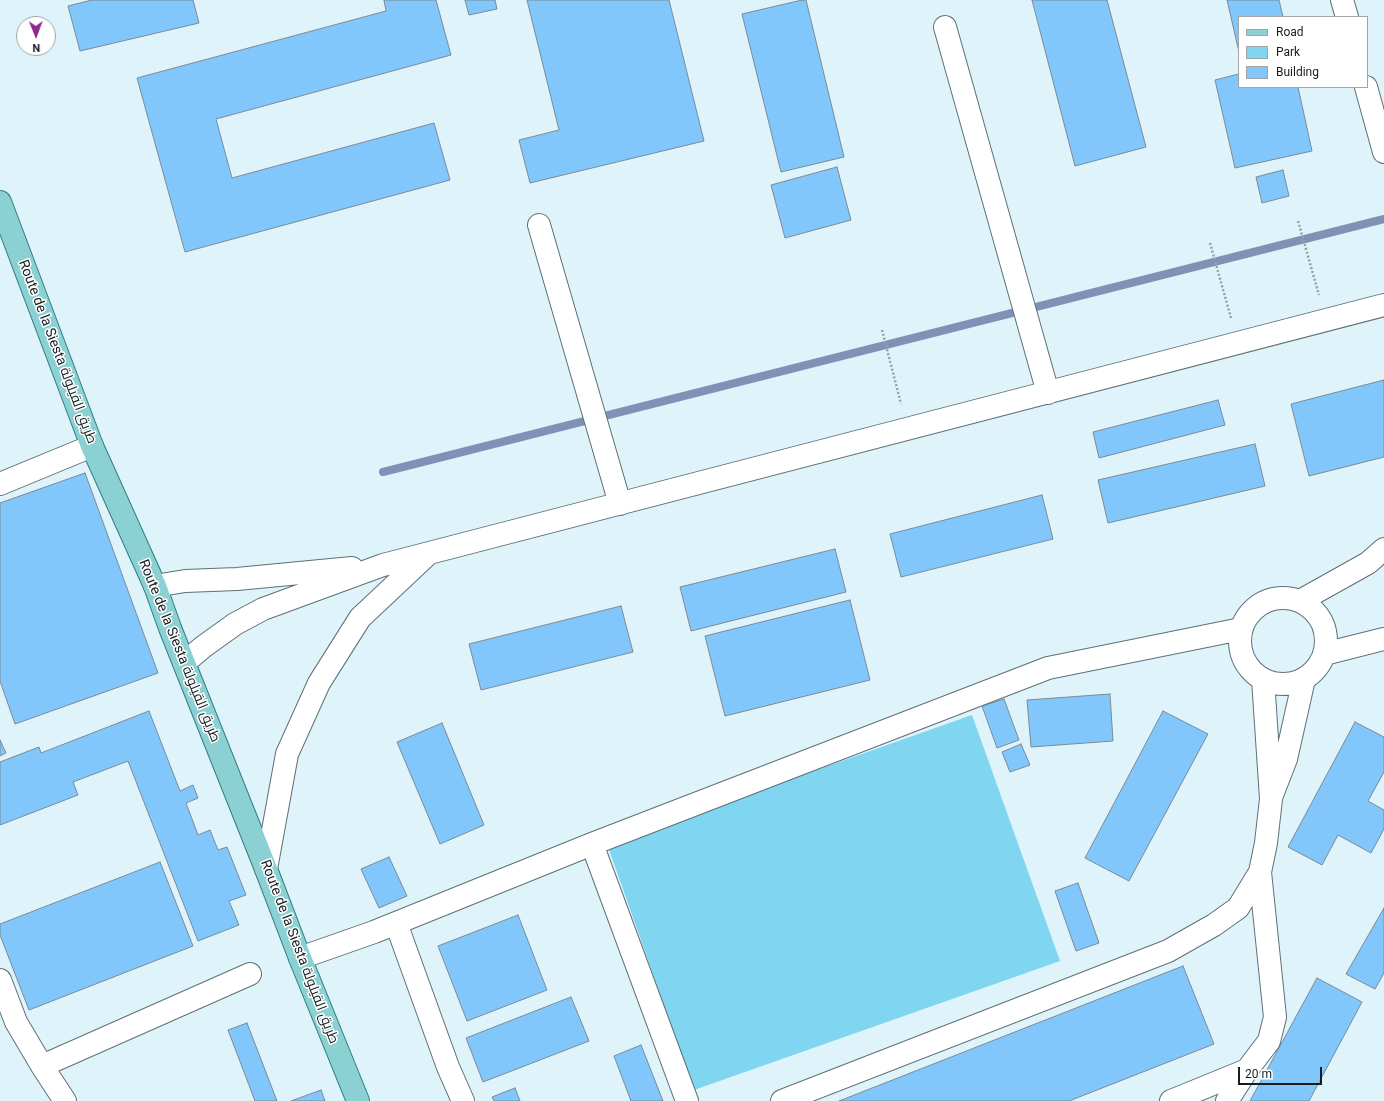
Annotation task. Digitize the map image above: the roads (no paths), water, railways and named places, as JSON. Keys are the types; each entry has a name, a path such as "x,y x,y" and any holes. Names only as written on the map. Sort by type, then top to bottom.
{"main road":[{"name":"Route de la Siesta طريق القيلولة","path":"0,202 92,446 155,586 170,628 300,958 358,1101"}],"street":[{"path":"1342,0 1347,16"},
{"path":"945,27 1048,393"},
{"path":"1366,88 1384,152"},
{"path":"539,225 620,504"},
{"path":"184,663 235,624 263,609 383,566 1384,305"},
{"path":"0,484 92,446"},
{"path":"1300,601 1368,563 1384,549"},
{"path":"266,869 287,754 319,683 360,618 430,553"},
{"path":"155,586 185,582 383,566"},
{"path":"1276,598 1288,598 1300,601 1313,610 1322,623 1326,638 1324,654 1316,668 1304,678 1288,684 1276,683 1264,679 1251,671 1243,658 1240,644 1241,629 1246,618 1254,609 1264,602 1276,598"},
{"path":"300,958 374,932 592,844 1048,668 1241,629"},
{"path":"1324,654 1384,639"},
{"path":"1271,800 1286,759 1304,678"},
{"path":"1227,1101 1247,1070 1269,1041 1275,1017 1260,872 1266,843 1271,800 1264,679"},
{"path":"592,844 687,1101"},
{"path":"782,1101 1168,951 1214,925 1238,908 1260,872"},
{"path":"396,922 448,1067 463,1101"},
{"path":"42,1066 250,974"},
{"path":"0,980 16,1022 62,1100"},
{"path":"1170,1101 1247,1070"}],"waterway":[{"path":"383,472 1384,219"}]}
